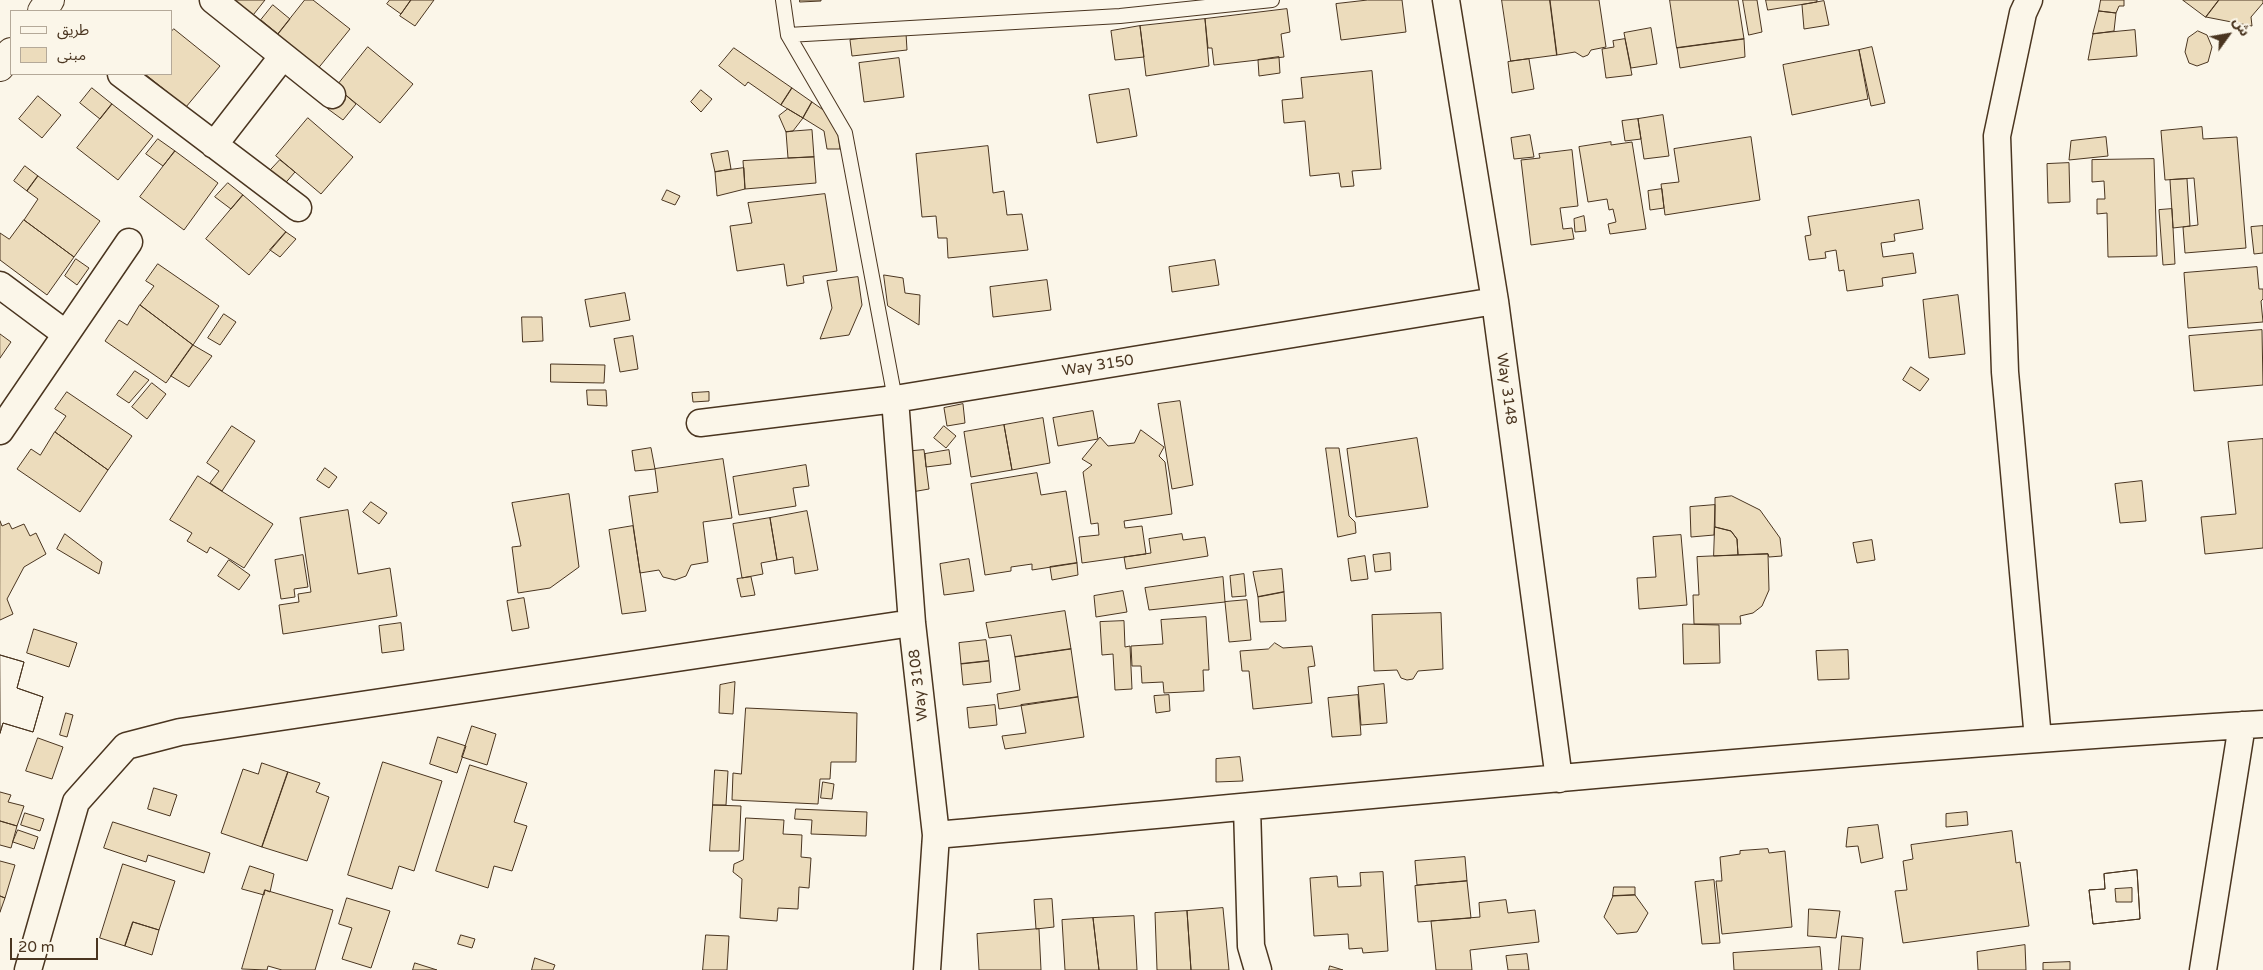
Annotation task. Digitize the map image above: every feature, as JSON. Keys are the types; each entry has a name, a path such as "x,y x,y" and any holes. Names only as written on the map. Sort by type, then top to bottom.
{"street":[{"path":"214,0 332,95"},
{"name":"Way 3148","path":"1446,0 1494,301 1559,779"},
{"path":"2029,0 2023,12 1997,136 2005,372 2038,739"},
{"path":"214,145 283,56"},
{"path":"122,75 298,208"},
{"path":"0,431 129,242"},
{"path":"0,285 66,334"},
{"name":"Way 3150","path":"700,423 895,399 1494,301"},
{"name":"Way 3108","path":"895,399 912,623 936,835 928,970"},
{"path":"28,970 76,802 126,746 180,732 912,623"},
{"path":"936,835 1559,779 2038,739 2253,725 2203,970"},
{"path":"1247,807 1251,946 1258,970"}],"lane":[{"path":"782,0 788,35 845,134 895,399"},
{"path":"788,35 1120,16 1272,0"}],"building":[{"path":"215,0 265,0 246,24"},
{"path":"305,0 313,0 350,29 312,76 271,43"},
{"path":"390,0 411,0 401,14 387,4"},
{"path":"411,0 434,0 415,26 400,16"},
{"path":"800,0 821,0 821,1 800,2"},
{"path":"1368,0 1402,0 1406,32 1341,40 1336,4"},
{"path":"1502,0 1550,0 1557,55 1511,61"},
{"path":"1550,0 1599,0 1606,47 1591,50 1588,55 1583,57 1575,52 1557,55"},
{"path":"1670,0 1738,0 1744,39 1677,48"},
{"path":"1743,0 1757,0 1762,32 1749,35"},
{"path":"1766,0 1817,0 1817,2 1768,10"},
{"path":"2101,0 2124,0 2124,6 2119,6 2116,13 2099,11"},
{"path":"2183,0 2219,0 2206,17"},
{"path":"2219,0 2263,0 2263,3 2251,17 2252,26 2206,17"},
{"path":"1824,1 1829,25 1804,29 1802,5"},
{"path":"273,5 290,19 278,34 261,20"},
{"path":"1287,9 1290,32 1281,34 1284,57 1214,65 1212,48 1208,48 1205,19"},
{"path":"2099,11 2116,13 2114,31 2093,34"},
{"path":"1205,19 1209,66 1146,76 1140,26"},
{"path":"1140,26 1144,57 1115,60 1111,31"},
{"path":"1651,28 1657,64 1631,68 1624,33"},
{"path":"174,29 220,66 186,107 146,75 172,75 172,31"},
{"path":"2135,30 2137,56 2088,60 2093,34"},
{"path":"2198,31 2207,35 2212,47 2208,62 2197,66 2189,63 2185,52 2188,38"},
{"path":"906,33 907,50 852,56 850,40"},
{"path":"1625,39 1632,75 1606,78 1602,49 1614,47 1613,41"},
{"path":"1744,39 1745,57 1680,68 1677,48"},
{"path":"368,47 413,84 380,123 336,87"},
{"path":"1872,47 1885,103 1871,106 1859,50"},
{"path":"734,48 792,88 781,105 748,82 745,86 719,66"},
{"path":"1859,50 1868,99 1792,115 1783,65"},
{"path":"1279,57 1280,73 1259,76 1258,60"},
{"path":"899,58 904,97 864,102 859,63"},
{"path":"1529,59 1534,89 1512,93 1508,62"},
{"path":"1372,71 1381,169 1352,171 1354,186 1341,187 1339,173 1310,176 1305,121 1284,123 1282,100 1303,98 1301,78"},
{"path":"92,88 112,104 100,119 80,103"},
{"path":"792,88 812,102 803,118 781,105"},
{"path":"1129,89 1137,136 1097,143 1089,95"},
{"path":"701,90 712,99 701,112 691,102"},
{"path":"342,92 356,104 343,120 328,109"},
{"path":"38,96 61,115 42,138 19,119"},
{"path":"812,102 836,119 840,149 827,149 824,131 803,118"},
{"path":"112,104 153,136 118,180 77,148"},
{"path":"788,109 803,118 793,131 786,132 779,116"},
{"path":"1663,115 1669,156 1644,159 1638,119"},
{"path":"308,118 353,157 321,194 276,156"},
{"path":"1638,119 1641,139 1625,141 1622,121"},
{"path":"2202,127 2203,139 2237,137 2246,248 2185,253 2183,227 2198,225 2194,178 2165,180 2161,131"},
{"path":"812,130 814,157 788,158 786,132"},
{"path":"1530,135 1534,157 1514,159 1511,138"},
{"path":"1751,137 1760,200 1665,215 1661,184 1679,182 1674,149"},
{"path":"2106,137 2108,156 2069,160 2071,141"},
{"path":"158,139 175,151 163,166 146,154"},
{"path":"1611,142 1611,145 1632,142 1646,229 1610,234 1608,224 1616,222 1613,209 1609,210 1607,199 1588,202 1579,147"},
{"path":"988,146 993,193 1004,191 1007,215 1022,214 1028,250 948,258 947,238 938,238 936,216 922,217 916,154"},
{"path":"1572,150 1578,206 1560,208 1563,229 1572,228 1574,239 1531,245 1521,160 1540,158 1539,154"},
{"path":"175,151 218,183 184,230 140,197"},
{"path":"728,151 731,169 715,172 711,154"},
{"path":"814,157 816,183 745,189 743,161"},
{"path":"2154,159 2157,256 2108,257 2107,213 2097,214 2097,199 2105,199 2104,181 2092,182 2092,160"},
{"path":"280,160 295,172 281,188 266,175"},
{"path":"2069,163 2070,202 2048,203 2047,164"},
{"path":"25,166 38,176 27,191 14,181"},
{"path":"744,168 745,189 717,196 715,172"},
{"path":"38,176 100,221 74,257 24,220 38,199 27,191"},
{"path":"2187,179 2190,226 2173,228 2170,180"},
{"path":"228,183 243,195 231,209 215,197"},
{"path":"1662,189 1664,208 1650,210 1648,191"},
{"path":"667,190 680,196 675,205 662,200"},
{"path":"825,194 837,271 803,276 804,283 787,286 784,264 737,271 730,226 752,223 748,203"},
{"path":"243,195 286,232 249,275 206,239"},
{"path":"1919,200 1923,229 1894,234 1895,241 1881,243 1883,257 1913,253 1916,273 1882,278 1883,286 1847,291 1844,270 1839,271 1836,250 1825,252 1826,258 1809,260 1805,236 1811,235 1808,217"},
{"path":"2172,209 2175,264 2163,265 2159,210"},
{"path":"1584,216 1586,231 1575,232 1574,219"},
{"path":"24,220 74,257 47,295 0,260 0,233 9,239"},
{"path":"2263,226 2263,253 2254,254 2251,227"},
{"path":"286,232 296,239 280,257 270,250"},
{"path":"76,259 89,268 77,285 65,276"},
{"path":"1215,260 1219,285 1172,292 1169,267"},
{"path":"158,264 219,306 193,345 140,305 154,286 146,281"},
{"path":"2257,267 2259,289 2263,289 2263,299 2261,301 2263,322 2188,328 2184,273"},
{"path":"884,275 903,278 905,293 920,295 919,325 888,306"},
{"path":"858,277 862,305 849,335 820,339 832,308 827,281"},
{"path":"1047,280 1051,310 993,317 990,287"},
{"path":"625,293 630,320 590,327 585,300"},
{"path":"1958,295 1965,354 1929,358 1923,300"},
{"path":"140,305 193,345 166,383 105,341 119,320 127,325"},
{"path":"224,314 236,322 220,345 208,338"},
{"path":"522,317 542,317 543,341 523,342"},
{"path":"2262,330 2263,385 2194,391 2189,336"},
{"path":"0,334 11,342 0,358"},
{"path":"633,336 638,369 620,372 614,339"},
{"path":"193,345 212,356 189,387 171,376"},
{"path":"551,364 605,365 604,383 551,382"},
{"path":"1911,367 1929,379 1920,391 1903,380"},
{"path":"135,371 149,380 129,403 117,395"},
{"path":"152,383 166,394 147,419 132,407"},
{"path":"587,390 606,390 607,406 588,405"},
{"path":"67,392 132,436 108,470 55,432 66,416 55,409"},
{"path":"709,392 709,401 693,402 692,393"},
{"path":"1180,401 1193,485 1172,489 1158,404"},
{"path":"963,404 965,423 947,426 944,408"},
{"path":"1093,411 1098,439 1058,446 1053,418"},
{"path":"1043,418 1050,463 1012,470 1004,425"},
{"path":"1004,425 1012,470 971,477 964,432"},
{"path":"232,426 255,441 222,491 210,483 219,471 207,463"},
{"path":"944,426 956,436 946,448 934,438"},
{"path":"1141,430 1164,447 1159,456 1165,462 1172,514 1124,521 1125,528 1142,526 1146,554 1082,563 1079,537 1099,535 1098,523 1091,524 1083,472 1092,465 1082,459 1100,437 1108,446 1134,443"},
{"path":"55,432 108,470 80,512 17,469 31,449 40,455"},
{"path":"1417,438 1428,507 1356,517 1347,449"},
{"path":"2263,439 2263,548 2205,554 2201,517 2236,514 2228,442"},
{"path":"651,448 655,469 635,471 632,451"},
{"path":"1326,448 1339,448 1349,516 1355,522 1356,533 1338,537"},
{"path":"924,450 929,489 906,493 901,452"},
{"path":"949,450 951,464 926,467 925,454"},
{"path":"723,459 732,518 703,522 708,562 691,565 686,576 675,580 663,577 659,570 640,573 629,496 658,492 655,469"},
{"path":"806,465 809,486 793,488 796,506 739,515 733,477"},
{"path":"325,468 337,477 329,488 317,480"},
{"path":"1037,473 1041,495 1066,491 1077,563 1032,570 1032,564 1011,567 1011,571 985,575 971,484"},
{"path":"198,476 273,524 244,568 210,547 207,553 187,541 192,533 170,520"},
{"path":"2142,481 2146,521 2120,523 2115,484"},
{"path":"569,494 579,567 550,588 518,593 512,547 521,546 512,503"},
{"path":"1732,496 1760,510 1780,538 1782,556 1769,557 1768,554 1738,555 1737,539 1731,531 1715,527 1715,498"},
{"path":"371,502 387,513 379,524 363,512"},
{"path":"1715,505 1714,535 1691,537 1690,507"},
{"path":"348,510 358,574 390,568 397,616 283,634 279,605 299,602 298,594 311,592 300,518"},
{"path":"807,511 818,570 795,574 793,557 777,560 770,518"},
{"path":"770,518 777,560 761,563 763,574 742,578 733,524"},
{"path":"0,521 2,526 9,523 12,529 24,524 30,536 36,533 46,554 24,567 7,599 13,614 0,620"},
{"path":"633,526 646,611 622,614 609,530"},
{"path":"1715,527 1731,531 1737,539 1738,555 1714,556"},
{"path":"65,534 102,562 99,574 57,549"},
{"path":"1182,534 1183,540 1205,537 1208,556 1126,569 1124,557 1151,553 1149,539"},
{"path":"1681,535 1687,605 1639,609 1637,578 1656,577 1653,537"},
{"path":"1872,540 1875,560 1857,563 1853,543"},
{"path":"1390,553 1391,570 1375,572 1373,555"},
{"path":"1768,554 1769,590 1762,606 1753,613 1740,616 1741,624 1694,624 1693,595 1699,595 1697,557"},
{"path":"303,555 308,587 294,589 295,597 281,599 275,560"},
{"path":"1365,556 1368,579 1351,581 1348,559"},
{"path":"969,559 974,591 944,595 940,564"},
{"path":"229,560 250,575 239,590 218,576"},
{"path":"1077,563 1078,575 1052,580 1050,567"},
{"path":"1282,569 1284,592 1258,597 1253,572"},
{"path":"1244,574 1246,596 1232,597 1230,576"},
{"path":"751,577 755,595 741,597 737,579"},
{"path":"1223,577 1225,602 1149,610 1145,588"},
{"path":"1123,591 1127,612 1096,617 1094,596"},
{"path":"1284,592 1286,621 1260,622 1258,597"},
{"path":"524,598 529,628 512,631 507,601"},
{"path":"1247,600 1251,640 1229,642 1225,602"},
{"path":"1065,611 1071,649 1015,657 1011,635 989,638 986,623"},
{"path":"1441,613 1443,669 1418,671 1413,679 1407,680 1401,678 1397,670 1374,671 1372,615"},
{"path":"1206,617 1209,670 1203,670 1204,691 1164,693 1163,682 1142,683 1141,666 1132,666 1131,646 1163,644 1161,620"},
{"path":"1124,621 1125,647 1130,646 1132,689 1115,690 1113,654 1102,655 1100,622"},
{"path":"401,623 404,650 382,653 379,626"},
{"path":"1683,624 1719,625 1720,663 1684,664"},
{"path":"34,629 77,643 69,667 27,653"},
{"path":"986,640 989,661 961,664 959,643"},
{"path":"1275,643 1283,648 1312,646 1315,666 1308,667 1312,703 1253,709 1249,671 1242,671 1240,651 1268,649"},
{"path":"1071,649 1078,697 999,709 997,694 1020,690 1015,657"},
{"path":"1848,650 1849,679 1818,680 1816,651"},
{"path":"0,655 24,662 17,688 43,697 33,732 3,723 0,733"},
{"path":"0,655 24,662 17,688 43,697 33,732 3,723 0,733"},
{"path":"989,661 991,682 963,685 961,664"},
{"path":"735,682 733,714 719,713 720,685"},
{"path":"1384,684 1387,723 1361,725 1358,687"},
{"path":"1169,695 1170,711 1156,713 1154,696"},
{"path":"1358,695 1361,735 1332,737 1328,698"},
{"path":"1078,697 1084,737 1005,749 1002,736 1026,733 1021,705"},
{"path":"995,705 997,725 969,728 967,708"},
{"path":"746,708 857,713 856,762 831,762 830,779 820,779 818,804 732,800 733,773 741,774"},
{"path":"66,713 73,715 67,737 60,735"},
{"path":"472,726 496,734 487,765 462,757"},
{"path":"438,737 466,746 457,773 430,764"},
{"path":"38,738 63,747 52,779 26,771"},
{"path":"1240,757 1243,781 1216,782 1216,759"},
{"path":"383,762 442,781 414,871 399,866 392,889 348,875"},
{"path":"262,763 288,772 262,847 221,833 243,769 258,774"},
{"path":"470,765 527,783 514,822 527,826 512,871 494,866 488,888 436,871"},
{"path":"715,770 728,771 726,805 713,805"},
{"path":"288,772 320,783 316,792 329,797 307,861 262,847"},
{"path":"823,782 834,784 832,799 821,798"},
{"path":"154,788 177,795 170,816 148,809"},
{"path":"0,792 11,795 8,802 24,806 17,826 0,821"},
{"path":"713,805 741,806 739,851 710,851"},
{"path":"796,809 867,812 866,836 811,834 812,820 795,819"},
{"path":"1967,812 1968,825 1946,827 1946,814"},
{"path":"25,813 44,819 40,831 21,825"},
{"path":"746,818 784,820 783,834 802,835 801,857 811,858 809,888 799,887 798,909 778,908 777,921 740,918 742,879 733,872 734,864 743,860"},
{"path":"0,821 17,826 11,848 0,845"},
{"path":"113,822 210,853 204,873 148,855 146,862 104,848"},
{"path":"1878,825 1883,858 1861,863 1858,846 1846,847 1848,828"},
{"path":"18,830 38,837 34,849 13,842"},
{"path":"2012,831 2016,863 2020,862 2029,926 1903,943 1895,891 1907,890 1903,861 1913,859 1911,845"},
{"path":"1768,849 1769,853 1785,851 1792,927 1722,934 1716,881 1722,881 1720,857 1740,854 1740,851"},
{"path":"1465,857 1467,881 1417,885 1415,861"},
{"path":"0,861 15,865 5,898 0,896"},
{"path":"123,864 175,881 159,930 133,922 125,946 100,938"},
{"path":"250,866 274,874 270,892 265,890 264,895 242,889"},
{"path":"2137,870 2140,919 2093,924 2089,890 2105,889 2104,874","holes":["2132,888 2132,902 2116,902 2115,889"]},
{"path":"2137,870 2140,919 2093,924 2089,890 2105,889 2104,874"},
{"path":"1383,872 1388,951 1363,953 1362,948 1349,949 1348,934 1314,936 1310,878 1337,876 1338,887 1361,886 1360,873"},
{"path":"1714,880 1720,943 1702,944 1695,882"},
{"path":"1467,881 1471,918 1418,922 1415,886"},
{"path":"1614,887 1635,887 1635,895 1613,896"},
{"path":"265,890 333,910 315,970 282,970 268,966 267,970 242,969"},
{"path":"1635,895 1648,913 1637,932 1617,934 1604,917 1613,896"},
{"path":"0,896 5,898 0,912"},
{"path":"347,898 390,911 371,968 342,959 352,928 339,924"},
{"path":"1052,899 1054,927 1036,929 1034,900"},
{"path":"1506,900 1508,913 1535,910 1539,942 1470,950 1472,970 1436,970 1431,921 1480,917 1479,903"},
{"path":"1223,908 1229,970 1191,970 1187,911"},
{"path":"1809,909 1840,911 1836,938 1808,936"},
{"path":"1187,911 1191,970 1157,970 1155,913"},
{"path":"1134,916 1137,970 1099,970 1093,918"},
{"path":"1093,918 1099,970 1065,970 1062,920"},
{"path":"133,922 159,930 152,955 125,946"},
{"path":"1039,929 1041,970 979,970 977,934"},
{"path":"461,935 475,939 472,948 458,944"},
{"path":"706,935 729,936 727,970 703,970"},
{"path":"1842,936 1863,938 1860,970 1839,970"},
{"path":"2025,945 2026,970 1978,970 1977,952"},
{"path":"1820,947 1822,970 1734,970 1733,953"},
{"path":"1527,954 1529,970 1508,970 1506,956"},
{"path":"535,958 555,965 553,970 532,970"},
{"path":"2070,962 2070,970 2043,970 2043,963"},
{"path":"415,963 437,970 413,970"},
{"path":"1330,966 1343,970 1329,970"}]}
